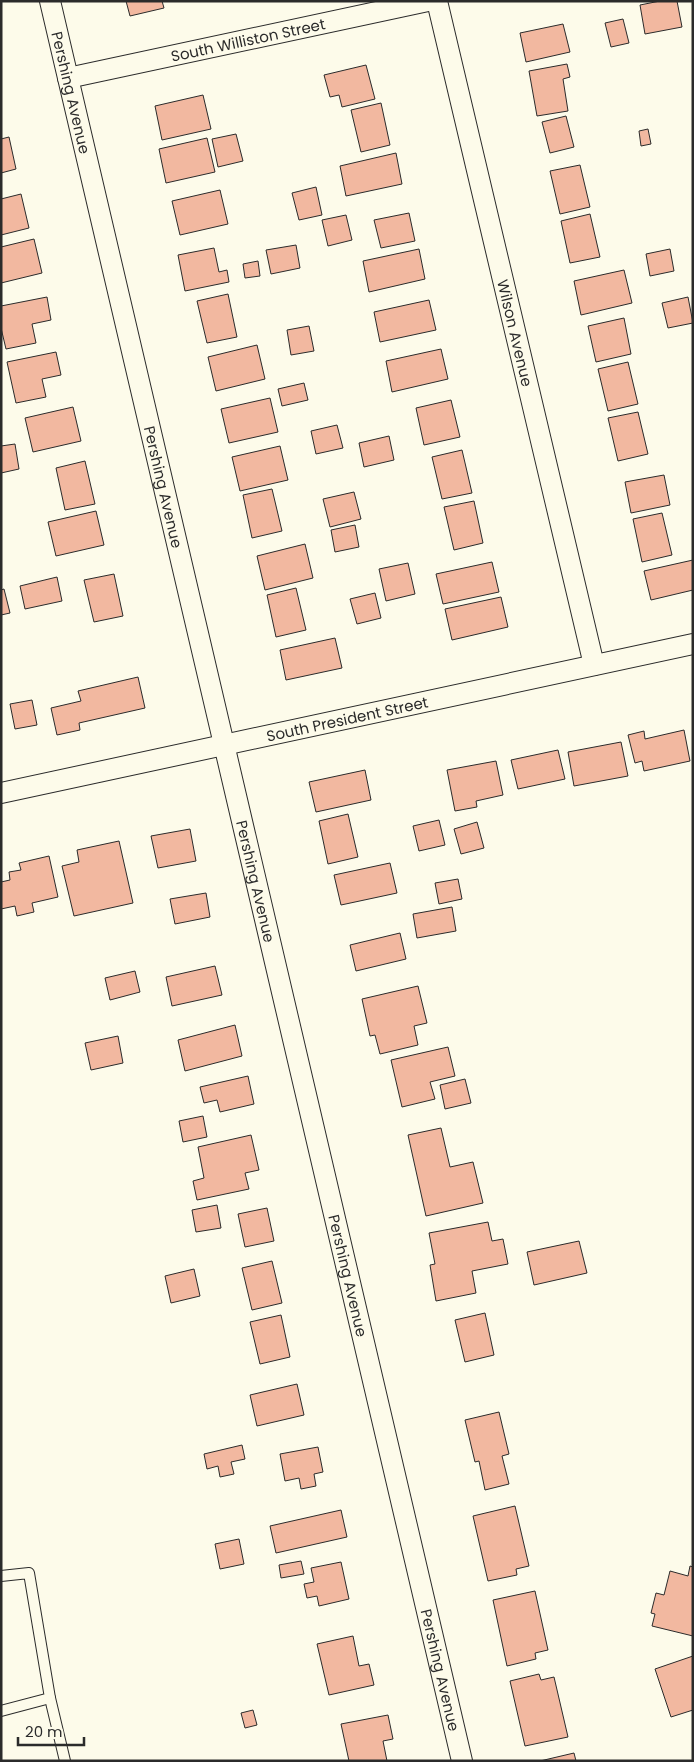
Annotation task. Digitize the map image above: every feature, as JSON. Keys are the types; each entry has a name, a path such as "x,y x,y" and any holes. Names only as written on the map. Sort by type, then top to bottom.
{"street":[{"name":"Pershing Avenue","path":"50,1 462,1761"},
{"name":"South Williston Street","path":"68,78 428,1"},
{"name":"Wilson Avenue","path":"437,1 594,665"},
{"name":"South President Street","path":"1,793 693,644"}],"lane":[{"path":"1,1576 29,1574 50,1698 65,1761"},
{"path":"1,1711 50,1698"}],"building":[{"path":"126,1 162,1 164,8 130,16"},
{"path":"660,1 677,1 682,27 645,34 640,5"},
{"path":"623,19 629,43 611,47 605,23"},
{"path":"563,24 570,52 526,62 520,33"},
{"path":"567,64 570,77 563,79 568,111 537,116 529,71"},
{"path":"366,65 375,99 342,107 339,95 330,97 324,75"},
{"path":"203,95 211,129 162,140 155,106"},
{"path":"381,103 390,145 361,152 351,110"},
{"path":"566,116 574,147 550,153 542,122"},
{"path":"648,129 651,144 641,146 639,131"},
{"path":"236,134 243,161 218,167 212,139"},
{"path":"9,137 16,169 1,173 1,139"},
{"path":"207,138 215,172 166,183 159,149"},
{"path":"396,153 402,184 346,196 340,166"},
{"path":"580,165 590,207 560,214 550,171"},
{"path":"316,187 322,215 299,220 292,193"},
{"path":"220,190 228,224 180,235 172,201"},
{"path":"21,194 29,228 1,235 1,199"},
{"path":"409,213 415,241 381,248 374,220"},
{"path":"590,214 600,257 570,263 561,221"},
{"path":"346,215 352,240 328,246 322,220"},
{"path":"34,239 42,273 1,283 1,247"},
{"path":"296,245 300,268 271,274 266,250"},
{"path":"214,248 219,272 227,270 229,282 185,291 178,255"},
{"path":"419,249 425,279 369,292 363,261"},
{"path":"670,249 674,271 650,276 646,254"},
{"path":"258,261 260,276 245,278 243,264"},
{"path":"624,270 632,303 581,315 574,281"},
{"path":"228,294 237,337 207,343 197,301"},
{"path":"47,297 51,320 32,324 36,343 6,349 1,328 1,306"},
{"path":"688,297 693,323 668,328 662,303"},
{"path":"429,300 436,330 380,342 374,312"},
{"path":"624,318 631,354 596,362 588,326"},
{"path":"309,326 314,351 291,355 287,330"},
{"path":"257,345 265,379 216,391 208,357"},
{"path":"441,349 448,379 392,392 386,361"},
{"path":"56,352 61,375 42,379 46,397 16,403 7,362"},
{"path":"628,362 638,404 608,411 598,369"},
{"path":"304,383 308,400 282,406 278,389"},
{"path":"270,398 278,432 229,443 221,409"},
{"path":"451,400 460,437 424,445 416,408"},
{"path":"73,407 81,441 33,452 25,418"},
{"path":"638,412 648,454 618,461 608,418"},
{"path":"337,425 343,448 316,454 311,431"},
{"path":"389,436 394,460 364,467 359,443"},
{"path":"15,444 19,469 1,473 1,446"},
{"path":"280,446 288,480 240,491 232,457"},
{"path":"462,450 472,493 442,499 432,457"},
{"path":"85,461 95,504 65,510 56,468"},
{"path":"664,475 670,505 631,513 625,482"},
{"path":"272,489 282,531 252,538 243,495"},
{"path":"354,492 361,519 330,527 323,499"},
{"path":"474,501 483,543 454,550 444,507"},
{"path":"96,511 104,545 56,556 48,522"},
{"path":"662,513 672,555 642,562 633,519"},
{"path":"355,525 359,547 335,552 331,530"},
{"path":"305,544 313,578 265,590 257,556"},
{"path":"693,560 693,590 651,600 644,571"},
{"path":"492,562 499,592 443,604 436,574"},
{"path":"408,563 415,594 386,601 379,569"},
{"path":"114,574 123,616 94,622 84,580"},
{"path":"57,577 62,601 25,609 20,586"},
{"path":"296,588 306,630 276,637 267,595"},
{"path":"4,589 10,613 1,615 1,590"},
{"path":"375,593 381,618 357,624 350,599"},
{"path":"501,597 508,627 452,640 445,609"},
{"path":"335,638 342,668 286,680 280,650"},
{"path":"138,677 145,708 79,723 80,730 57,735 51,708 81,701 78,691"},
{"path":"32,700 37,725 15,729 10,704"},
{"path":"684,730 690,761 644,771 642,761 635,763 628,735 644,731 645,739"},
{"path":"621,742 628,776 574,786 568,752"},
{"path":"558,750 565,779 518,789 511,760"},
{"path":"496,761 503,795 476,801 477,807 455,811 447,770"},
{"path":"365,770 371,800 316,812 309,782"},
{"path":"348,814 358,857 328,864 319,821"},
{"path":"439,820 445,845 419,851 413,826"},
{"path":"477,822 484,848 461,854 454,829"},
{"path":"190,829 196,861 158,868 151,836"},
{"path":"119,841 133,903 74,916 62,866 79,862 77,850"},
{"path":"49,856 58,897 32,903 34,912 17,916 15,906 1,909 1,882 10,880 9,872 21,870 19,863"},
{"path":"390,863 397,893 341,905 334,875"},
{"path":"458,879 462,899 439,904 435,883"},
{"path":"206,893 210,917 175,924 170,899"},
{"path":"452,907 456,931 417,938 413,914"},
{"path":"400,933 406,959 356,971 350,945"},
{"path":"215,966 222,995 172,1006 166,977"},
{"path":"135,971 140,992 110,1000 105,978"},
{"path":"418,986 427,1023 414,1026 418,1045 380,1054 375,1035 370,1036 362,999"},
{"path":"235,1025 242,1056 185,1071 178,1040"},
{"path":"118,1036 123,1063 91,1070 85,1043"},
{"path":"448,1047 455,1076 430,1082 435,1099 402,1107 391,1060"},
{"path":"248,1076 254,1104 220,1112 217,1100 204,1103 200,1087"},
{"path":"465,1079 471,1103 445,1109 440,1085"},
{"path":"203,1116 207,1137 183,1142 179,1121"},
{"path":"441,1128 450,1167 473,1162 483,1203 426,1216 408,1135"},
{"path":"251,1135 259,1170 245,1173 249,1189 197,1200 193,1181 204,1178 198,1147"},
{"path":"217,1205 221,1228 196,1232 192,1210"},
{"path":"267,1208 274,1241 245,1247 238,1214"},
{"path":"488,1222 492,1241 503,1239 508,1264 472,1271 476,1293 436,1301 430,1265 435,1264 429,1233"},
{"path":"579,1241 587,1273 534,1285 527,1252"},
{"path":"272,1261 282,1303 252,1310 242,1268"},
{"path":"194,1269 200,1296 171,1303 165,1276"},
{"path":"485,1313 494,1355 465,1362 455,1320"},
{"path":"281,1315 290,1357 260,1364 250,1322"},
{"path":"297,1384 304,1415 257,1426 250,1395"},
{"path":"499,1412 509,1454 502,1456 509,1484 485,1490 479,1461 475,1462 465,1420"},
{"path":"242,1445 245,1459 231,1462 234,1474 220,1477 218,1466 207,1469 204,1454"},
{"path":"318,1447 323,1472 314,1474 316,1486 301,1489 299,1478 285,1481 280,1454"},
{"path":"515,1506 529,1566 516,1569 517,1575 488,1581 473,1516"},
{"path":"341,1510 347,1537 276,1553 270,1526"},
{"path":"239,1539 244,1564 220,1569 215,1544"},
{"path":"301,1561 304,1574 281,1578 279,1565"},
{"path":"341,1562 349,1599 319,1606 317,1596 307,1598 304,1584 314,1582 311,1568"},
{"path":"690,1566 693,1567 693,1636 652,1626 655,1614 651,1613 656,1593 664,1595 670,1571 688,1576"},
{"path":"535,1591 548,1650 535,1653 536,1659 507,1666 493,1600"},
{"path":"353,1636 359,1666 369,1664 374,1685 329,1695 317,1644"},
{"path":"693,1656 693,1710 671,1717 655,1669"},
{"path":"539,1674 541,1680 554,1677 568,1737 525,1746 510,1681"},
{"path":"253,1710 257,1725 245,1728 241,1713"},
{"path":"388,1715 393,1739 383,1741 387,1761 349,1761 341,1724"},
{"path":"574,1753 576,1761 540,1761"}]}
